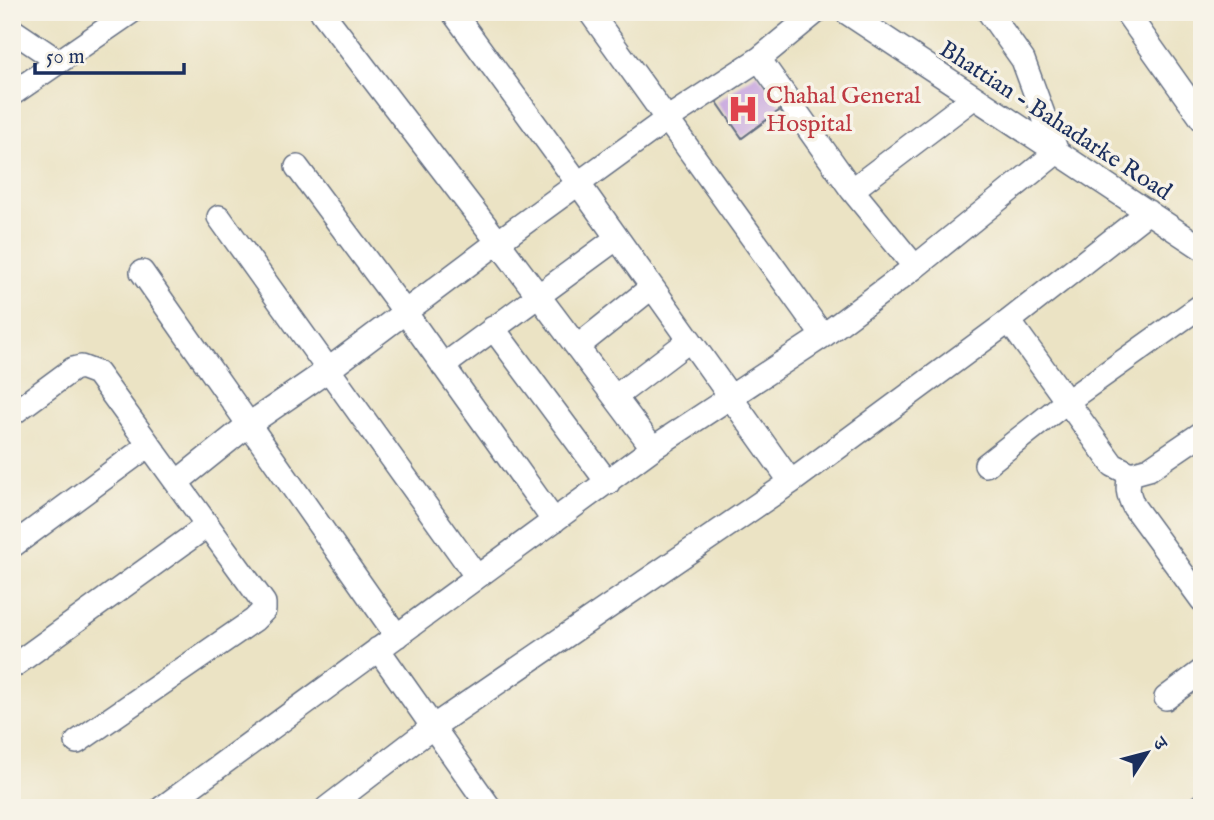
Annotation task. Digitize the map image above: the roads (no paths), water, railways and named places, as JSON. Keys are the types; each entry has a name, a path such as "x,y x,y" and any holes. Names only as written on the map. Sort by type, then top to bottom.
{"street":[{"path":"12,94 131,12"},
{"path":"322,12 653,448"},
{"path":"453,12 791,482"},
{"path":"590,12 823,336"},
{"path":"177,482 248,425 328,370 578,183 667,119 759,59 816,12"},
{"name":"Bhattian - Bahadarke Road","path":"846,12 1202,248"},
{"path":"162,808 653,448 823,336 915,267 1057,152 1023,60 989,12"},
{"path":"1126,12 1202,119"},
{"path":"12,30 58,61"},
{"path":"759,59 852,190 915,267"},
{"path":"852,190 973,98"},
{"path":"297,167 405,312 554,521"},
{"path":"327,808 434,726 791,482 1009,321 1148,212"},
{"path":"219,217 477,577"},
{"path":"443,366 617,238"},
{"path":"142,272 397,636"},
{"path":"577,347 652,287"},
{"path":"986,465 1066,402 1202,304"},
{"path":"1009,321 1113,465 1131,474 1150,469 1202,432"},
{"path":"493,328 608,483"},
{"path":"615,397 690,340"},
{"path":"12,414 73,369 89,368 97,373 262,597 264,610 254,620 77,742"},
{"path":"12,546 149,445"},
{"path":"1131,474 1128,483 1129,496 1134,508 1202,600"},
{"path":"12,667 208,525"},
{"path":"378,649 490,808"},
{"path":"1166,698 1202,671"}],"place":[{"name":"Chahal General Hospital","path":"743,109"}]}
